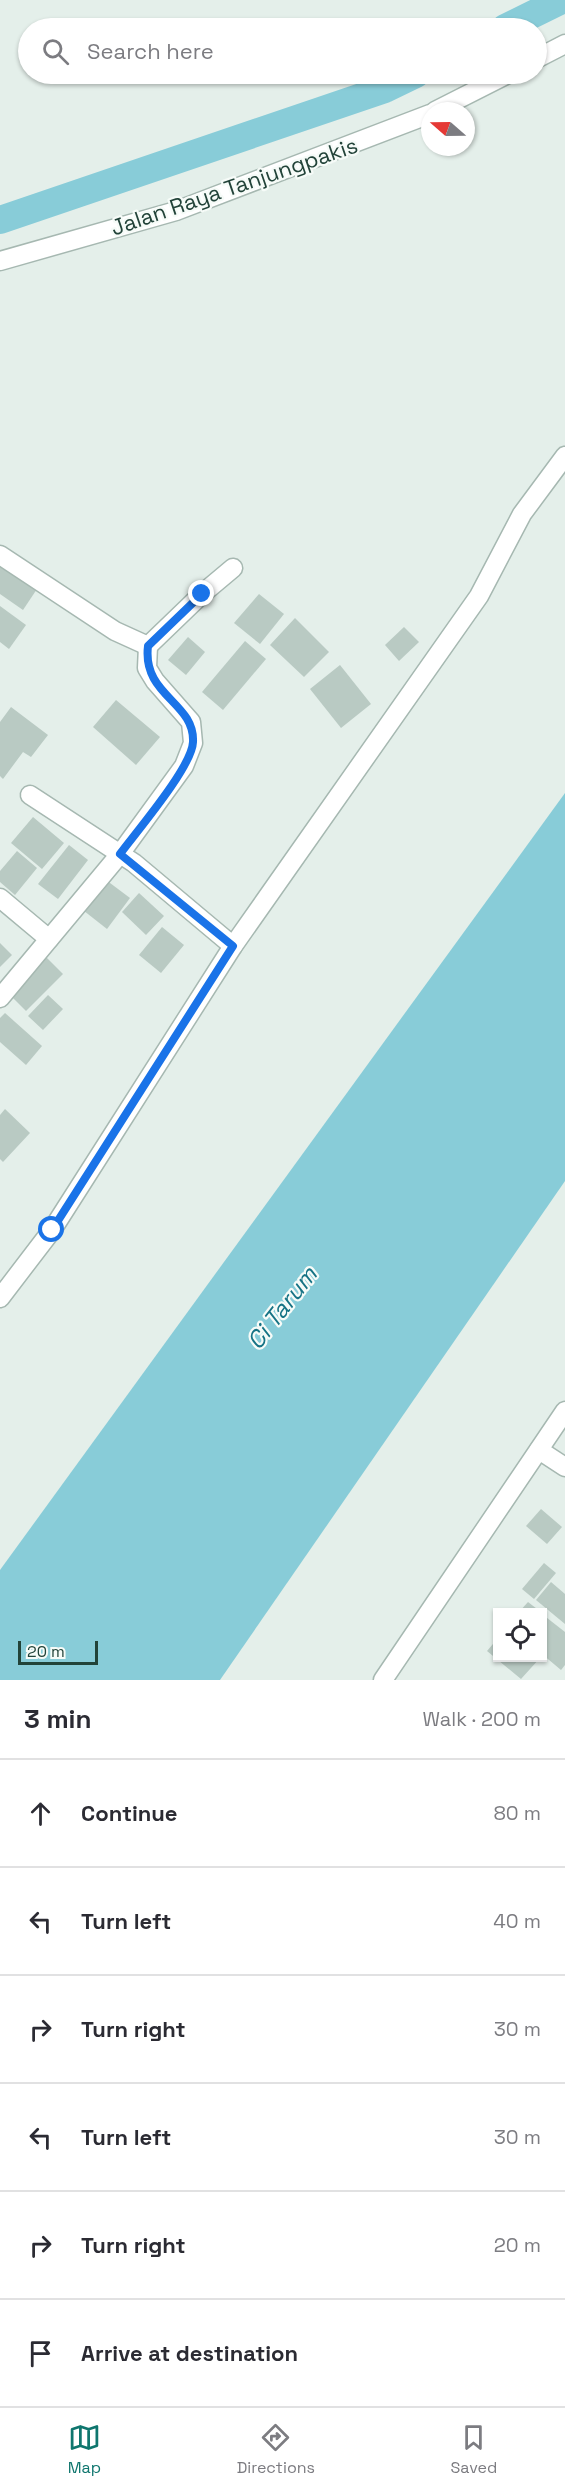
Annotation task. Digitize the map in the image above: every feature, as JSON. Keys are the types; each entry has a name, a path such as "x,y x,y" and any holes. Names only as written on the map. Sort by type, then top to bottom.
{"street":[{"path":"547,54 565,44"},
{"path":"453,102 488,84"},
{"name":"Jalan Raya Tanjungpakis","path":"0,261 176,211 421,117"},
{"path":"0,1298 52,1230 233,946 479,596 522,514 565,456"},
{"path":"0,555 116,631 148,646"},
{"path":"0,998 120,854 184,766 193,743 191,722 168,699 147,668 148,646 232,568"},
{"path":"30,795 120,854 233,946"},
{"path":"0,898 49,939"},
{"path":"383,1680 565,1411"},
{"path":"539,1450 565,1467"}],"water":[{"name":"Ci Tarum","path":"565,793 565,1181 220,1680 0,1680 0,1570"}],"building":[{"path":"0,559 39,586 23,610 0,594"},
{"path":"259,594 284,614 260,644 234,623"},
{"path":"0,606 26,625 9,649 0,642"},
{"path":"295,618 329,652 304,677 270,645"},
{"path":"404,627 419,642 399,661 385,645"},
{"path":"188,637 205,652 186,675 168,660"},
{"path":"245,641 266,659 223,710 202,692"},
{"path":"340,665 371,704 341,728 310,689"},
{"path":"116,700 160,737 136,765 93,727"},
{"path":"11,707 48,735 31,757 23,752 3,779 0,776 0,722"},
{"path":"33,817 64,843 42,869 11,843"},
{"path":"69,845 88,860 58,899 38,884"},
{"path":"17,851 37,868 15,895 0,882 0,871"},
{"path":"102,877 130,898 107,929 79,907"},
{"path":"139,893 164,916 146,935 122,912"},
{"path":"162,927 184,945 161,973 139,955"},
{"path":"0,943 12,955 0,967"},
{"path":"43,954 63,974 26,1011 6,991"},
{"path":"48,995 63,1009 43,1030 28,1016"},
{"path":"5,1013 42,1046 26,1065 0,1042 0,1018"},
{"path":"5,1109 30,1133 3,1162 0,1159 0,1115"},
{"path":"541,1509 562,1527 547,1544 526,1526"},
{"path":"544,1563 556,1573 534,1599 522,1589"},
{"path":"551,1582 565,1594 565,1624 547,1608 536,1600"},
{"path":"528,1602 536,1608 523,1608"},
{"path":"547,1618 565,1632 565,1665 561,1670 547,1658"},
{"path":"493,1644 493,1656 487,1651"},
{"path":"500,1662 536,1662 521,1679"}],"waterway":[{"path":"525,18 562,0"},
{"path":"0,220 395,84"}],"route":[{"path":"52,1230 233,946 134,863 120,854 184,766 193,743 191,722 154,681 147,668 146,658 148,646 202,594"}]}
